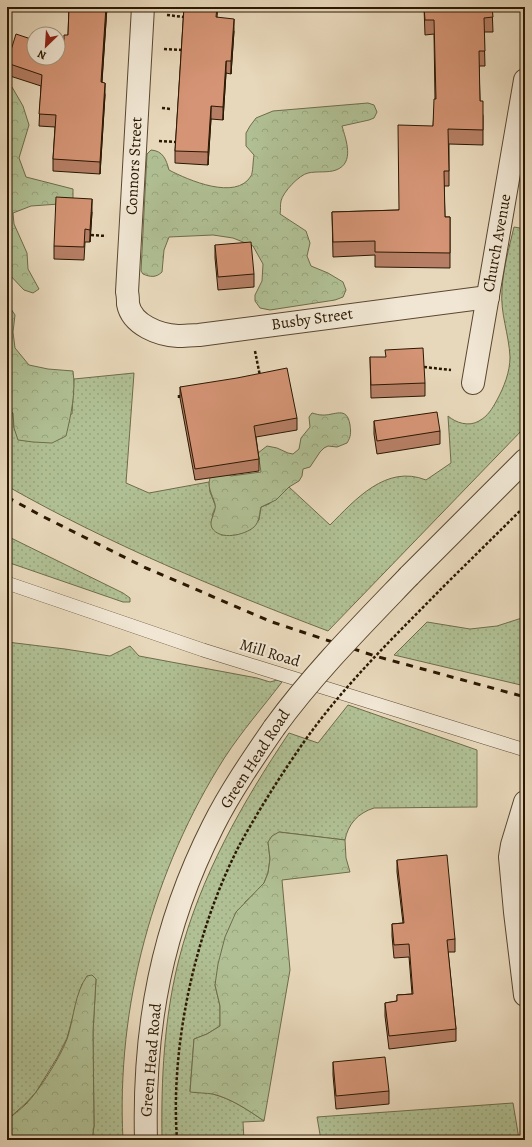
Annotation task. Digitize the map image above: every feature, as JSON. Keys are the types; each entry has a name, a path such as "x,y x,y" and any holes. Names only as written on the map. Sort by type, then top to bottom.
{"street":[{"name":"Connors Street","path":"139,321 132,315 128,305 127,292 143,7"},
{"name":"Church Avenue","path":"473,383 525,80"},
{"name":"Busby Street","path":"139,321 147,328 161,333 178,336 199,335 488,297"},
{"name":"Green Head Road","path":"146,1140 146,1076 149,1039 152,1015 167,945 188,883 214,825 235,786 274,728 321,669 409,576 525,460"},
{"path":"525,802 512,845 510,857 514,912 525,995"}],"lane":[{"name":"Mill Road","path":"7,583 203,650 525,750"}],"path":[{"path":"250,328 260,377"},
{"path":"180,398 179,394 186,393"},
{"path":"177,1140 178,1065 189,988 207,923 239,846 275,783 321,717 353,680 443,587 525,506"}],"green space":[{"path":"7,83 12,87 23,106 29,125 19,158 26,177 73,189 73,203 31,206 13,213 14,224 27,253 28,269 39,289 33,293 24,290 7,272"},
{"path":"368,103 374,105 377,112 374,118 342,126 348,151 346,162 342,167 333,171 311,172 304,174 288,189 282,197 281,203 280,214 306,231 310,243 307,256 311,266 328,273 343,282 346,290 343,297 335,300 270,310 260,308 255,301 255,295 262,281 263,264 253,246 233,238 213,235 169,237 164,250 162,272 153,276 143,274 141,271 147,154 151,150 158,152 163,156 169,170 188,179 223,188 235,187 244,183 252,174 254,155 246,146 246,133 256,118 273,111"},
{"path":"514,227 525,229 525,427 328,631 205,582 124,546 7,486 7,408 13,413 14,428 72,414 74,379 134,373 126,483 149,493 209,482 210,492 216,507 212,515 221,535 238,534 249,528 259,520 261,507 269,504 289,487 330,525 350,505 372,487 398,477 411,476 426,480 451,463 448,416 455,421 467,424 475,423 482,419 487,415 500,395 506,379 510,357 502,307 502,290 505,266"},
{"path":"7,303 15,315 13,332 15,348 29,365 48,369 73,371 73,395 66,436 52,443 18,440 14,428 13,413 7,408"},
{"path":"312,413 327,415 343,413 346,415 351,430 347,443 337,447 328,446 324,448 310,467 303,469 302,476 299,481 289,487 276,500 261,507 257,522 250,530 239,534 226,536 216,532 211,525 215,504 209,487 211,475 222,471 231,476 261,472 258,453 267,446 293,454 299,449 301,438 310,427 309,417"},
{"path":"7,536 123,593 130,598 130,602 123,602 7,562"},
{"path":"525,617 525,686 394,655 427,622 470,629 497,626"},
{"path":"7,642 110,656 130,646 139,656 257,678 270,682 277,680 282,682 245,728 225,757 200,800 178,846 159,893 144,941 133,990 126,1040 122,1090 123,1140 92,1140 94,1126 93,1032 96,979 82,984 67,1038 57,1058 36,1092 7,1120"},
{"path":"348,705 477,750 477,807 374,808 363,813 351,824 345,840 279,832 268,842 270,859 268,873 264,883 245,902 215,985 220,1006 220,1026 207,1034 194,1039 190,1091 213,1094 227,1099 264,1121 243,1122 244,1140 162,1140 164,1049 170,1004 179,959 198,899 224,842 239,814 289,733 318,743"},
{"path":"279,832 345,840 346,858 350,872 282,880 290,970 264,1121 227,1099 213,1094 190,1092 194,1039 207,1034 220,1026 220,1006 215,985 218,964 225,937 236,912 264,883 268,873 270,859 268,842 272,836"},
{"path":"92,975 96,979 93,1032 94,1126 92,1140 7,1140 7,1120 31,1098 56,1062 68,1036 80,990 87,976"},
{"path":"513,1103 519,1139 514,1140 321,1140 317,1117"}],"building":[{"path":"69,7 106,7 101,82 105,83 100,162 53,159 56,115 39,114 42,75 7,63 16,34 26,37 26,66 66,66 66,35 68,35"},
{"path":"184,7 217,7 216,17 234,19 231,61 226,61 223,107 211,106 208,152 175,151"},
{"path":"424,7 492,7 493,17 484,18 485,51 479,51 480,101 483,101 483,130 448,129 449,171 444,171 445,217 450,217 450,253 375,252 375,241 333,242 332,212 399,210 398,125 433,126 434,99 436,99 434,20 425,20"},
{"path":"56,197 92,199 90,230 85,229 84,247 54,246"},
{"path":"251,242 254,274 218,277 215,245"},
{"path":"423,348 425,383 371,385 370,357 386,357 385,350"},
{"path":"287,368 297,418 254,426 259,459 195,469 180,387"},
{"path":"437,412 440,431 377,441 374,421"},
{"path":"447,855 455,939 447,940 456,1029 389,1036 385,1003 397,1001 397,995 413,994 409,944 394,945 392,924 404,923 397,860"},
{"path":"385,1057 389,1091 336,1096 333,1062"}],"railway":[{"path":"7,497 146,568 272,622 375,656 525,697"}]}
